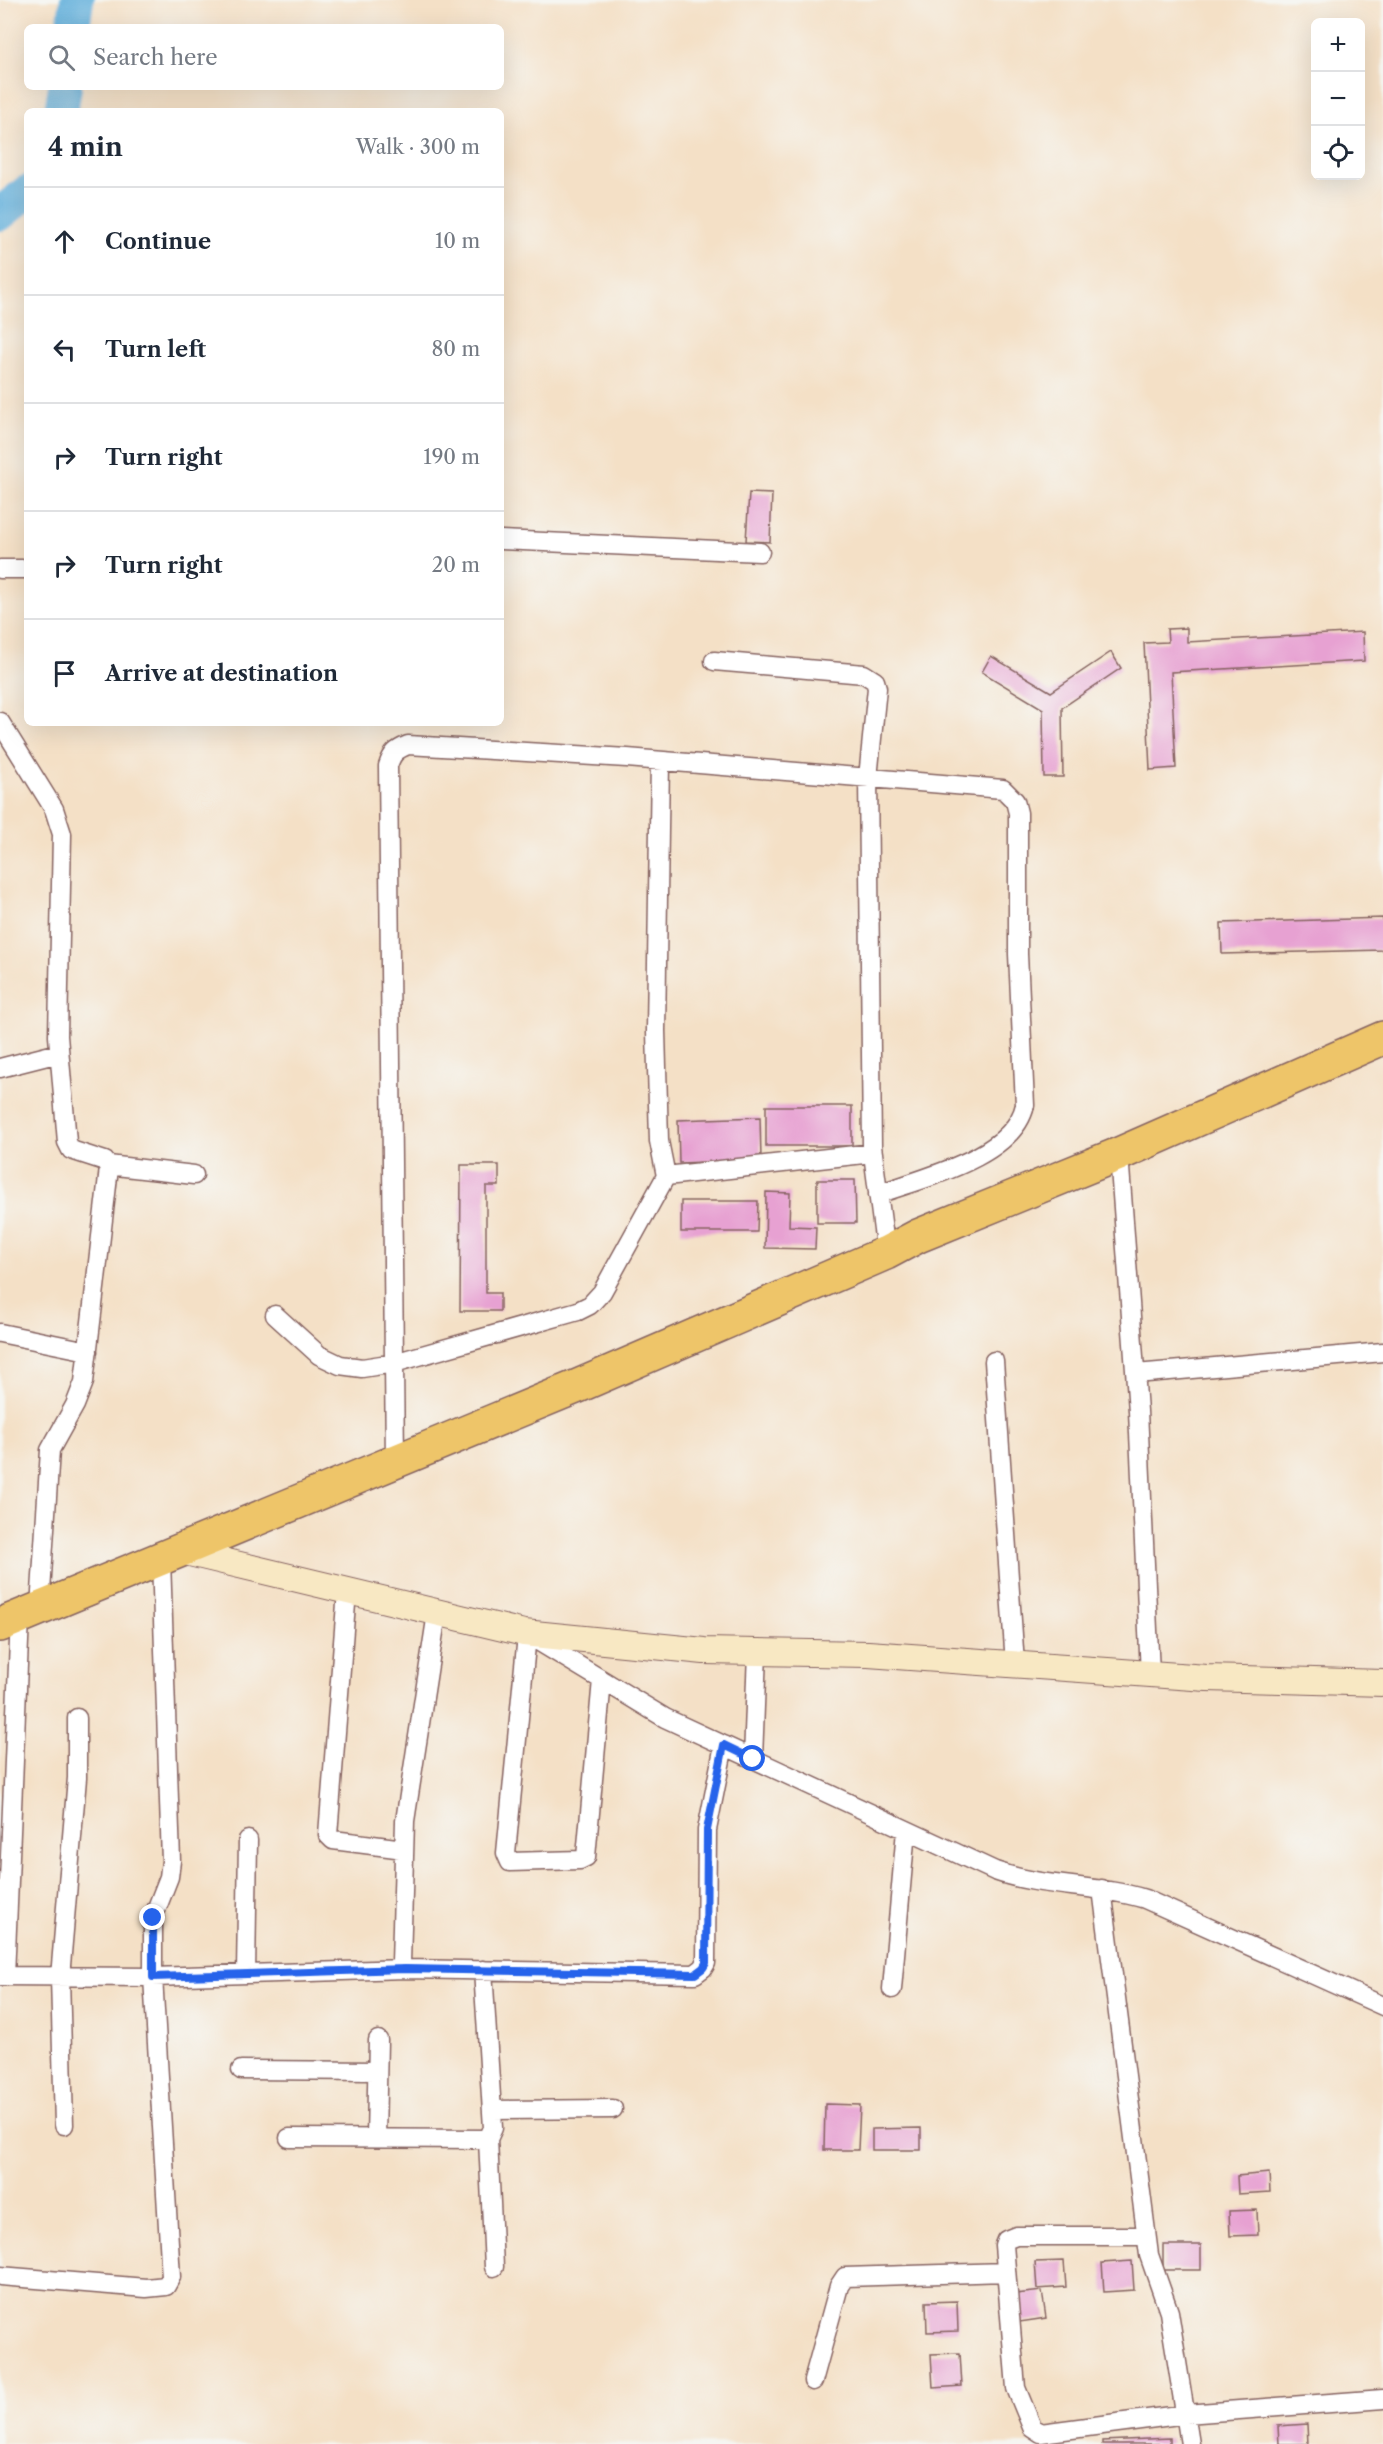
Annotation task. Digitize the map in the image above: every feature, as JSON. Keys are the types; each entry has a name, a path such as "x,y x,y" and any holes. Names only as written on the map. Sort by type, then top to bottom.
{"highway":[{"path":"13,1615 171,1555 395,1461 886,1253 918,1236 1119,1154 1383,1038"}],"street":[{"path":"504,540 760,552"},
{"path":"0,569 24,569"},
{"path":"714,661 864,674 870,676 877,688 868,778 873,1153 886,1253"},
{"path":"0,722 54,809 62,834 58,1036 68,1146 75,1152 105,1161 108,1165 194,1175"},
{"path":"395,1461 388,766 391,755 408,745 660,761 1003,789 1015,801 1018,813 1018,954 1025,1105 1023,1115 1016,1128 1004,1140 969,1161 878,1194"},
{"path":"275,1315 320,1355 340,1365 362,1368 394,1363 578,1311 590,1305 610,1281 666,1176 659,1141 656,1031 660,761"},
{"path":"0,1068 59,1053"},
{"path":"666,1176 873,1153"},
{"path":"1119,1154 1136,1374 1150,1674"},
{"path":"108,1165 84,1382 50,1450 13,1615 3,1976 153,1977 405,1969 695,1974 700,1972 706,1963 707,1830 724,1745"},
{"path":"0,1333 88,1351"},
{"path":"1136,1374 1383,1352"},
{"path":"994,1361 1015,1664"},
{"path":"0,2276 146,2288 160,2288 169,2283 171,2277 153,1977 153,1918 169,1877 171,1861 171,1555 347,1591 525,1634 704,1651 868,1654 1207,1678 1383,1683"},
{"path":"347,1591 328,1835 333,1840 404,1850"},
{"path":"405,1969 401,1963 405,1821 437,1613"},
{"path":"525,1634 665,1718 1008,1875 1123,1892 1145,1899 1383,2007"},
{"path":"525,1634 506,1853 510,1862 580,1860 586,1857 602,1680"},
{"path":"753,1759 757,1652"},
{"path":"64,2125 60,1977 77,1778 77,1718"},
{"path":"892,1989 906,1830"},
{"path":"246,1974 248,1840"},
{"path":"1102,1889 1149,2256 1169,2312 1190,2444"},
{"path":"483,1970 493,2128 488,2139 494,2267"},
{"path":"376,2138 378,2040"},
{"path":"241,2070 377,2071"},
{"path":"492,2110 612,2109"},
{"path":"289,2138 488,2139"},
{"path":"1146,2236 1009,2237 1004,2245 1016,2388 1032,2427 1036,2431 1041,2433 1186,2414 1383,2398"},
{"path":"813,2380 839,2286 844,2277 1006,2272"}],"building":[{"path":"749,493 772,494 770,542 746,541"},
{"path":"1187,628 1187,642 1363,632 1364,661 1171,672 1176,768 1150,770 1144,643 1168,642 1167,629"},
{"path":"1111,652 1121,668 1062,708 1063,777 1044,777 1043,709 982,672 991,656 1051,692"},
{"path":"1383,918 1383,950 1222,954 1221,923"},
{"path":"766,1106 852,1106 852,1146 766,1146"},
{"path":"760,1117 761,1160 679,1163 678,1120"},
{"path":"461,1165 499,1165 499,1186 486,1186 486,1293 500,1293 500,1311 460,1311"},
{"path":"817,1180 855,1180 856,1223 817,1223"},
{"path":"766,1192 790,1193 789,1226 816,1227 815,1249 765,1248"},
{"path":"681,1201 758,1201 757,1232 681,1232"},
{"path":"825,2104 860,2105 858,2150 824,2150"},
{"path":"921,2128 921,2150 872,2150 872,2129"},
{"path":"1269,2173 1270,2192 1238,2194 1237,2176"},
{"path":"1257,2210 1258,2235 1230,2236 1229,2211"},
{"path":"1163,2245 1201,2245 1201,2270 1163,2270"},
{"path":"1064,2261 1066,2287 1037,2289 1035,2262"},
{"path":"1132,2261 1134,2290 1104,2292 1102,2263"},
{"path":"1042,2291 1046,2318 1020,2322 1016,2294"},
{"path":"957,2301 958,2331 927,2332 926,2302"},
{"path":"960,2353 962,2386 933,2388 931,2354"},
{"path":"1307,2424 1308,2444 1279,2444 1278,2426"},
{"path":"1170,2438 1170,2444 1102,2444 1102,2441"}],"waterway":[{"path":"73,24 77,0"},
{"path":"62,108 64,90"},
{"path":"0,214 24,194"}],"route":[{"path":"153,1918 153,1977 405,1969 695,1974 700,1972 706,1963 707,1830 724,1745 753,1759"}]}
